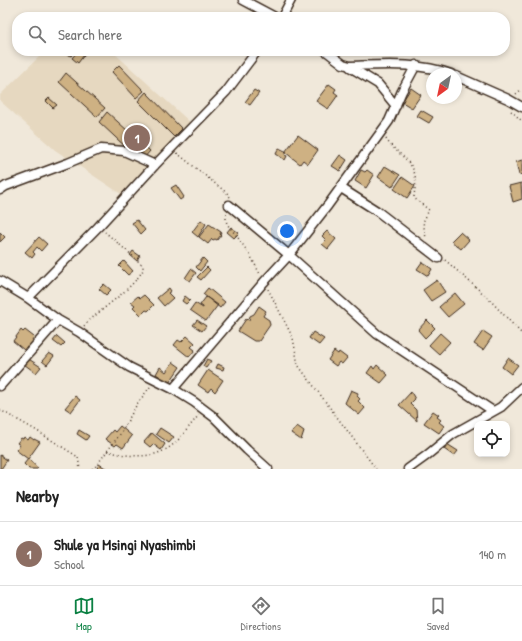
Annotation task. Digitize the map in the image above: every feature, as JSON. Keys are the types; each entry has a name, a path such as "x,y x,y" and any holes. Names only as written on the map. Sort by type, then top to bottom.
{"street":[{"path":"243,0 266,12"},
{"path":"285,12 291,0"},
{"path":"28,298 98,227 226,92 253,56"},
{"path":"333,56 343,64 350,66 378,84 396,106"},
{"path":"350,66 396,64 416,65 430,68"},
{"path":"174,389 264,282 289,256 341,188 390,121 402,91 416,65"},
{"path":"462,78 483,87 522,107"},
{"path":"0,190 6,186 101,149 124,151 155,166"},
{"path":"341,188 377,211 439,257"},
{"path":"228,205 378,334 493,411"},
{"path":"0,281 28,298 58,320 79,332 129,367 174,389 205,410 268,469"},
{"path":"0,386 58,320"},
{"path":"408,469 453,434 501,407 522,387"}],"path":[{"path":"382,132 390,146 409,163 414,170 416,188 414,198 428,210 423,222 427,240"},
{"path":"79,332 92,318 122,293 143,270 143,266 134,257 98,227"},
{"path":"439,257 487,297 522,334"},
{"path":"264,282 293,338 298,365 376,469"},
{"path":"92,469 108,451 121,433 137,404 156,381"},
{"path":"0,410 34,429 78,457 80,469"},
{"path":"108,451 125,456 134,456 152,454 164,450 179,440 205,410"}],"shaded area":[{"path":"40,56 117,56 192,124 124,196 55,150 0,101 0,95"}],"building":[{"path":"74,56 83,56 78,63 72,58"},
{"path":"119,65 144,91 136,98 112,72"},
{"path":"66,73 105,108 97,117 59,82"},
{"path":"329,84 336,89 334,92 338,95 328,109 316,101"},
{"path":"411,88 421,95 412,108 402,102"},
{"path":"254,90 259,93 250,105 245,102"},
{"path":"146,92 182,129 174,137 138,101"},
{"path":"49,98 57,105 53,108 46,101"},
{"path":"421,110 433,117 429,123 417,116"},
{"path":"107,112 139,141 130,151 99,122"},
{"path":"298,135 318,150 308,164 303,160 300,164 285,152"},
{"path":"141,142 150,151 143,159 134,150"},
{"path":"279,148 287,152 285,155 287,156 285,160 276,154"},
{"path":"340,155 347,160 340,171 332,166"},
{"path":"522,160 522,174 519,175 516,162"},
{"path":"385,166 400,175 392,187 378,177"},
{"path":"361,170 365,172 367,170 374,175 366,188 355,181"},
{"path":"402,177 415,186 407,198 394,189"},
{"path":"521,183 522,199 513,202 509,186"},
{"path":"176,185 184,197 180,200 171,188"},
{"path":"137,220 145,230 141,234 132,223"},
{"path":"201,220 206,224 198,237 192,232"},
{"path":"209,224 221,232 221,235 217,240 212,239 208,244 199,237"},
{"path":"231,227 239,233 234,238 227,232"},
{"path":"327,231 336,239 328,249 322,244 326,240 322,236"},
{"path":"0,232 5,237 0,242"},
{"path":"460,232 469,240 461,249 451,241"},
{"path":"39,237 47,244 41,251 37,247 33,252 35,254 32,258 25,252"},
{"path":"133,251 140,256 137,261 130,255"},
{"path":"203,258 207,262 200,271 196,267"},
{"path":"124,261 133,271 128,275 119,266"},
{"path":"422,262 432,269 428,276 417,269"},
{"path":"207,267 210,270 201,280 197,277"},
{"path":"191,269 196,273 190,281 185,278"},
{"path":"437,280 445,292 431,301 423,290"},
{"path":"104,284 111,290 106,295 99,289"},
{"path":"169,288 171,291 168,293 173,298 164,306 157,298"},
{"path":"208,288 225,302 220,308 203,294"},
{"path":"455,293 464,304 448,317 439,307"},
{"path":"144,295 154,305 141,315 133,307 135,305 131,302 138,296 140,298"},
{"path":"185,296 190,300 186,304 182,301"},
{"path":"206,297 218,305 206,321 190,310 195,303 203,308 200,305"},
{"path":"259,306 266,311 263,316 269,320 270,325 259,341 254,341 238,331 246,319 249,320 250,316 254,314"},
{"path":"197,320 206,326 202,331 193,325"},
{"path":"427,320 435,328 425,338 418,330"},
{"path":"21,330 23,332 25,330 34,337 32,340 35,342 29,349 26,347 24,350 13,341"},
{"path":"483,331 492,337 483,350 474,344"},
{"path":"313,332 324,339 319,345 309,338"},
{"path":"440,333 450,342 439,354 429,345"},
{"path":"57,336 65,343 61,347 53,341"},
{"path":"187,336 195,343 191,347 195,350 189,357 174,345 178,340 181,342"},
{"path":"334,351 338,354 339,352 347,358 342,364 339,362 336,366 328,360"},
{"path":"49,353 54,356 47,365 42,361"},
{"path":"21,354 41,367 36,373 17,359"},
{"path":"508,358 518,365 511,374 502,367"},
{"path":"207,359 211,361 206,368 203,366"},
{"path":"173,362 180,367 169,383 156,374 160,367 166,372"},
{"path":"218,364 224,367 223,370 216,368"},
{"path":"377,365 388,375 381,383 367,373 372,366 374,369"},
{"path":"208,370 223,380 215,392 211,388 208,392 198,385"},
{"path":"351,390 358,393 357,396 360,399 358,401 365,408 359,415 345,403"},
{"path":"411,392 415,399 410,404 416,410 417,421 399,405"},
{"path":"75,396 80,400 71,412 65,408"},
{"path":"433,411 439,415 437,417 441,420 439,422 444,426 439,433 424,423"},
{"path":"120,426 132,436 123,448 117,444 115,446 105,439 113,430 115,432"},
{"path":"297,426 304,431 301,440 291,433"},
{"path":"160,428 174,437 169,443 156,434"},
{"path":"79,430 89,436 86,440 77,434"},
{"path":"152,433 165,444 161,450 153,444 150,447 144,442"},
{"path":"24,437 28,440 30,437 40,442 28,459 16,450 20,445 17,443"},
{"path":"447,444 458,451 454,456 444,449"},
{"path":"0,455 7,460 1,469 0,469"},
{"path":"28,459 38,468 37,469 29,469 24,464"},
{"path":"99,464 107,469 97,469"}],"place":[{"name":"Shule ya Msingi Nyashimbi","path":"137,138"}]}
